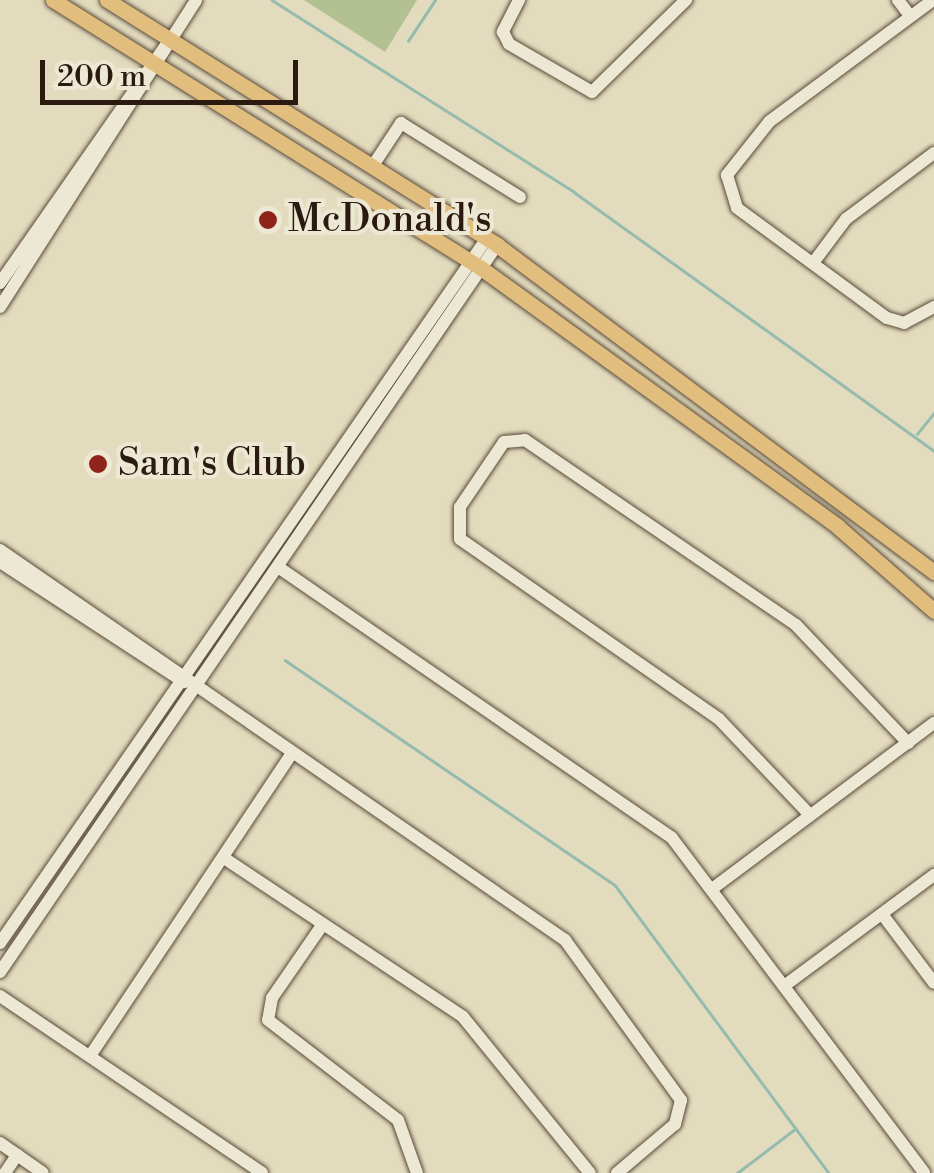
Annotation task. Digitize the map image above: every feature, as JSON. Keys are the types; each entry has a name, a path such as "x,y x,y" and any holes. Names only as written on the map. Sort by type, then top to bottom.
{"main road":[{"path":"54,0 476,264 837,526 934,611"},
{"path":"106,0 492,242 934,572"}],"street":[{"path":"0,283 196,0"},
{"path":"519,0 503,32 509,44 592,92 686,0"},
{"path":"898,0 910,16"},
{"path":"933,0 735,158 727,176 737,208 888,318 904,323 934,306"},
{"path":"0,307 154,63"},
{"path":"372,167 401,122 520,197"},
{"path":"813,263 846,219 934,152"},
{"path":"0,944 183,676 492,242"},
{"path":"0,972 278,567 476,264"},
{"path":"810,815 719,719 460,538 460,508 513,437 796,626 908,742"},
{"path":"0,550 565,940 676,1085 679,1119 618,1173"},
{"path":"0,562 183,676"},
{"path":"278,567 642,814 712,888 924,1173"},
{"path":"712,888 934,723"},
{"path":"90,1056 292,753"},
{"path":"224,858 463,1016 590,1173"},
{"path":"784,986 934,875"},
{"path":"882,914 934,983"},
{"path":"323,924 272,998 268,1020 398,1120 418,1173"},
{"path":"0,996 262,1173"},
{"path":"0,1143 43,1173"},
{"path":"5,1173 17,1155"}],"green space":[{"path":"304,0 417,0 385,52"}],"waterway":[{"path":"272,0 574,192 934,451"},
{"path":"408,41 435,0"},
{"path":"917,434 934,413"},
{"path":"285,660 615,885 829,1173"},
{"path":"737,1173 795,1129"}],"place":[{"name":"McDonald's","path":"268,220"},
{"name":"Sam's Club","path":"98,464"}]}
